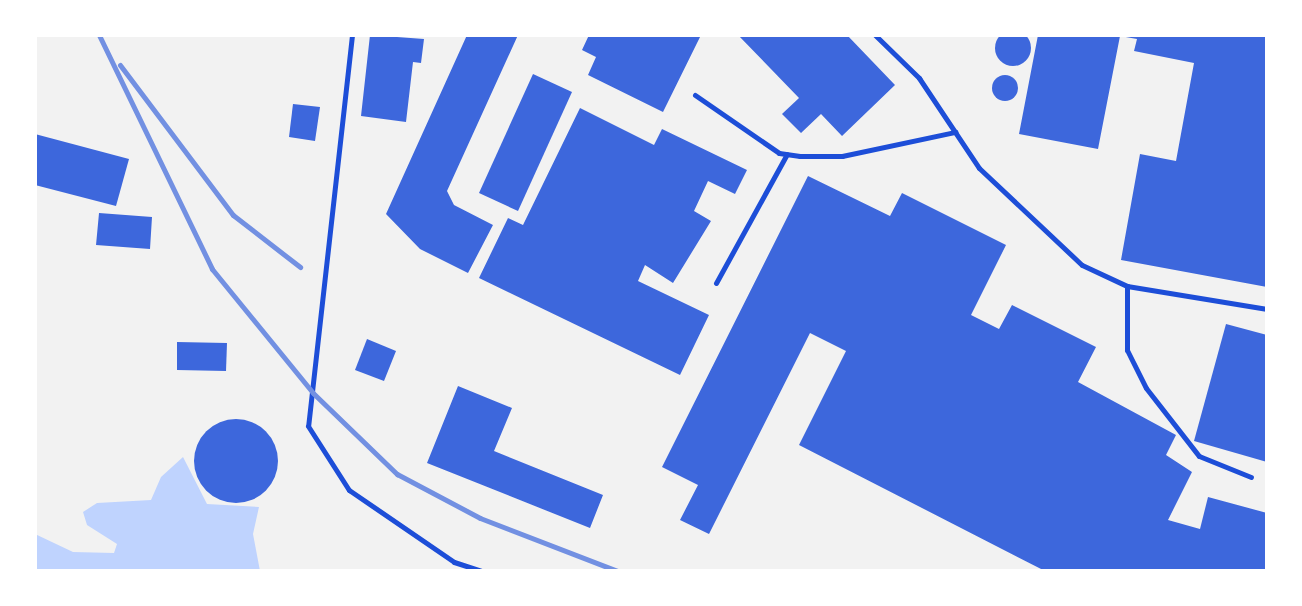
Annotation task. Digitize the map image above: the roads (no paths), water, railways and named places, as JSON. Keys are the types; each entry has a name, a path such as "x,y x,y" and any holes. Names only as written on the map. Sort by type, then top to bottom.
{"lane":[{"path":"352,35 308,426 349,490 454,562 481,571"},
{"path":"875,35 919,78 979,168 1082,265 1127,286 1267,309"},
{"path":"695,95 788,154 842,156 955,132"},
{"path":"716,283 788,154"},
{"path":"1127,286 1127,350 1146,388 1199,456 1251,477"}],"water":[{"path":"183,457 207,504 259,507 253,534 260,571 35,571 35,534 73,552 114,553 117,544 87,525 83,512 97,503 151,500 161,477"}],"railway":[{"path":"99,35 212,269 313,393 397,474 480,518 617,571"},
{"path":"120,65 233,215 300,267"}]}
